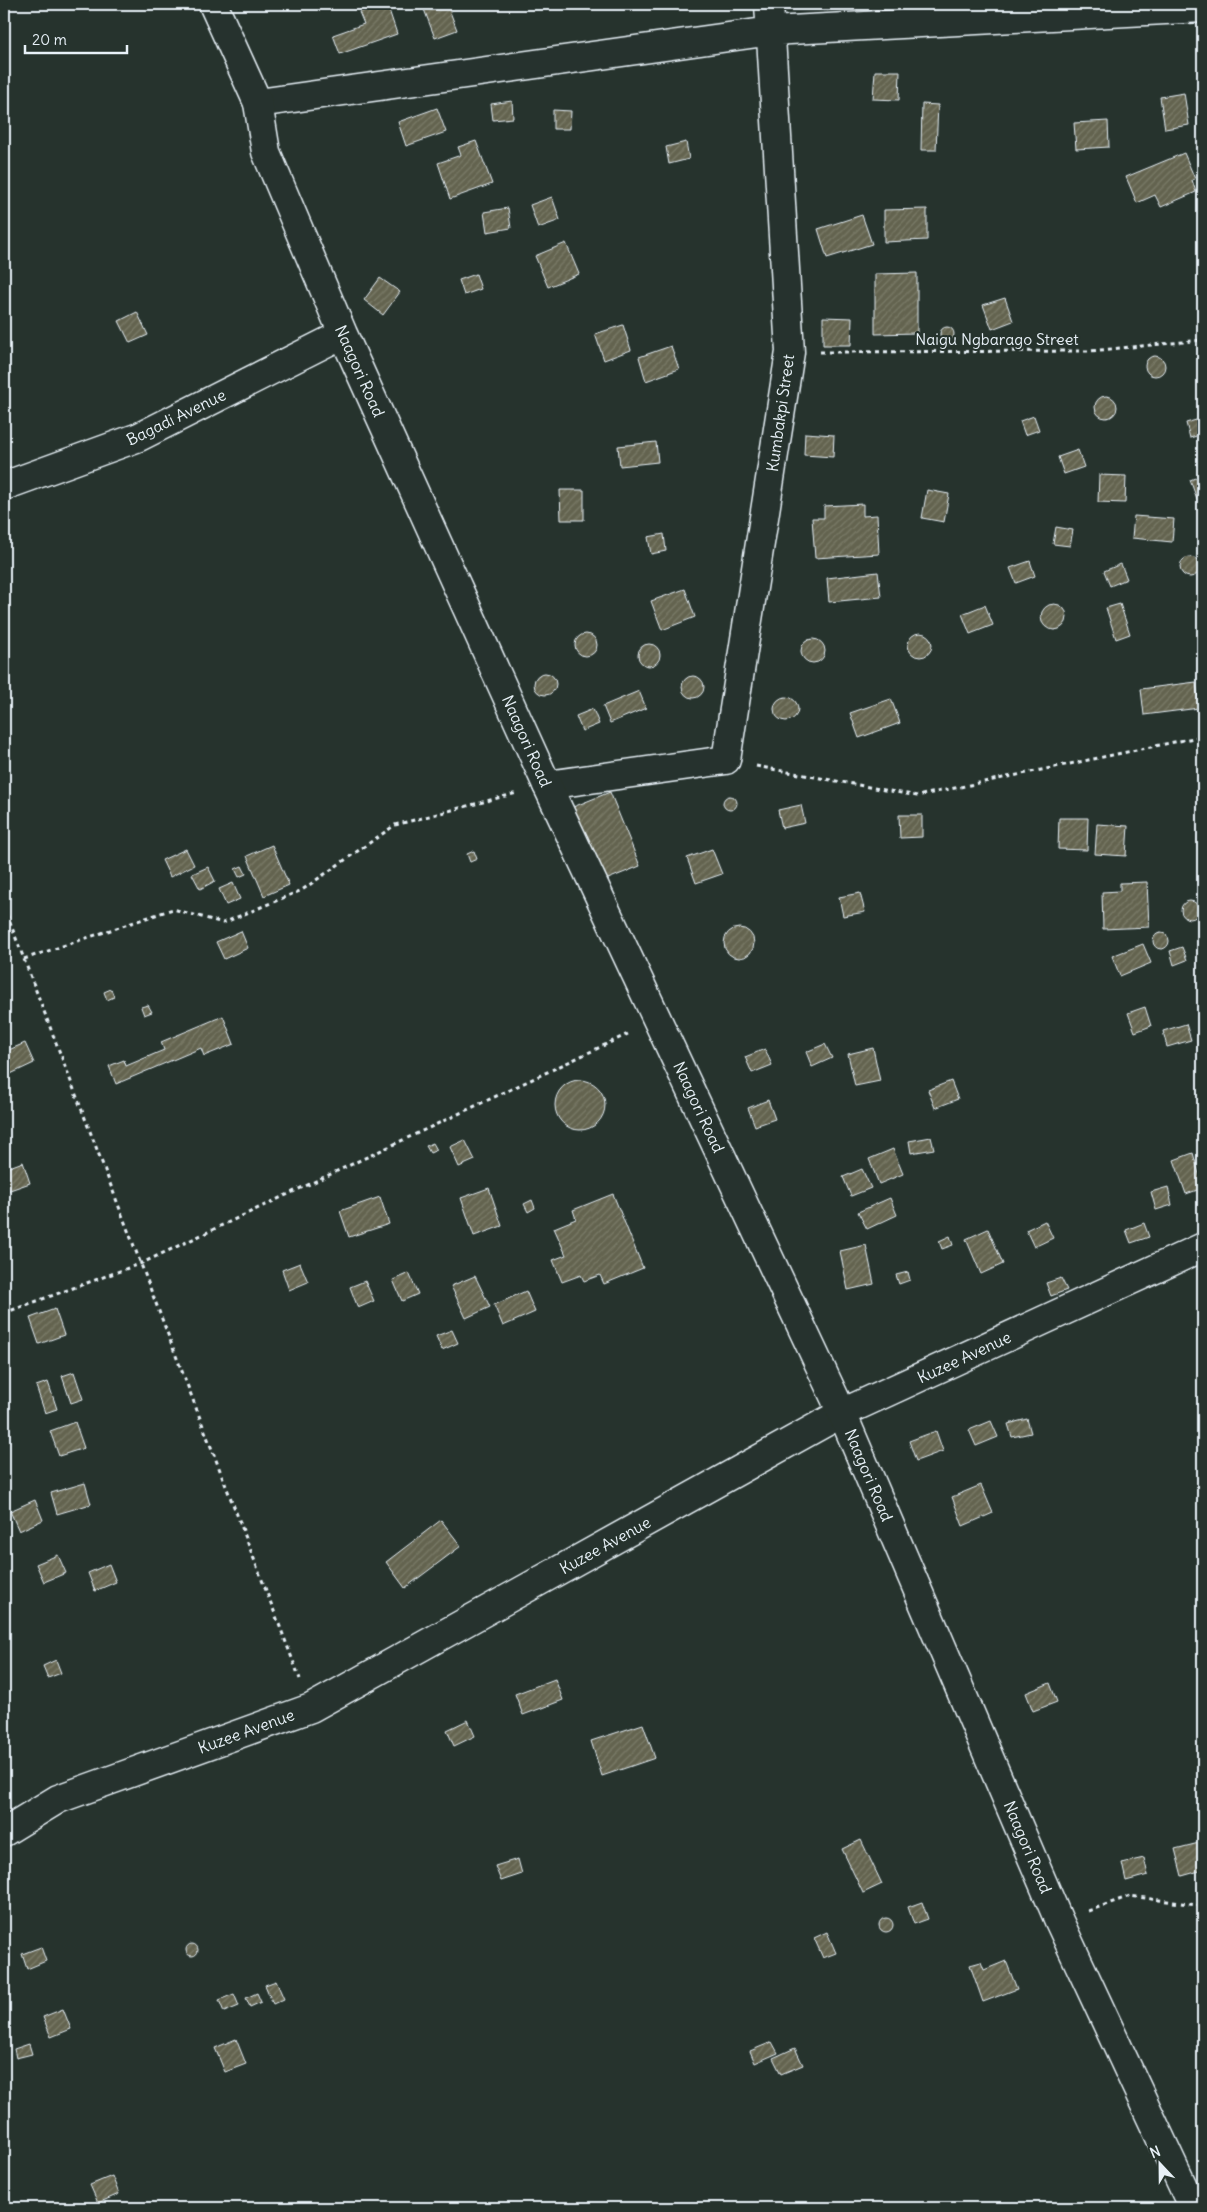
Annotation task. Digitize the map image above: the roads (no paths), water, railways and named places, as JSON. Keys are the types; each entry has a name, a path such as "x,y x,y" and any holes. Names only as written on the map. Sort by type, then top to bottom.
{"street":[{"name":"Naagori Road","path":"214,4 258,103 266,152 343,334 547,785 842,1413 1059,1921 1193,2208"},
{"name":"Kumbakpi Street","path":"547,785 726,760 790,352 769,4"},
{"path":"258,103 771,31 1203,8"},
{"name":"Bagadi Avenue","path":"4,486 140,437 343,334"},
{"name":"Kuzee Avenue","path":"4,1832 58,1799 311,1708 842,1413 1203,1247"}]}
